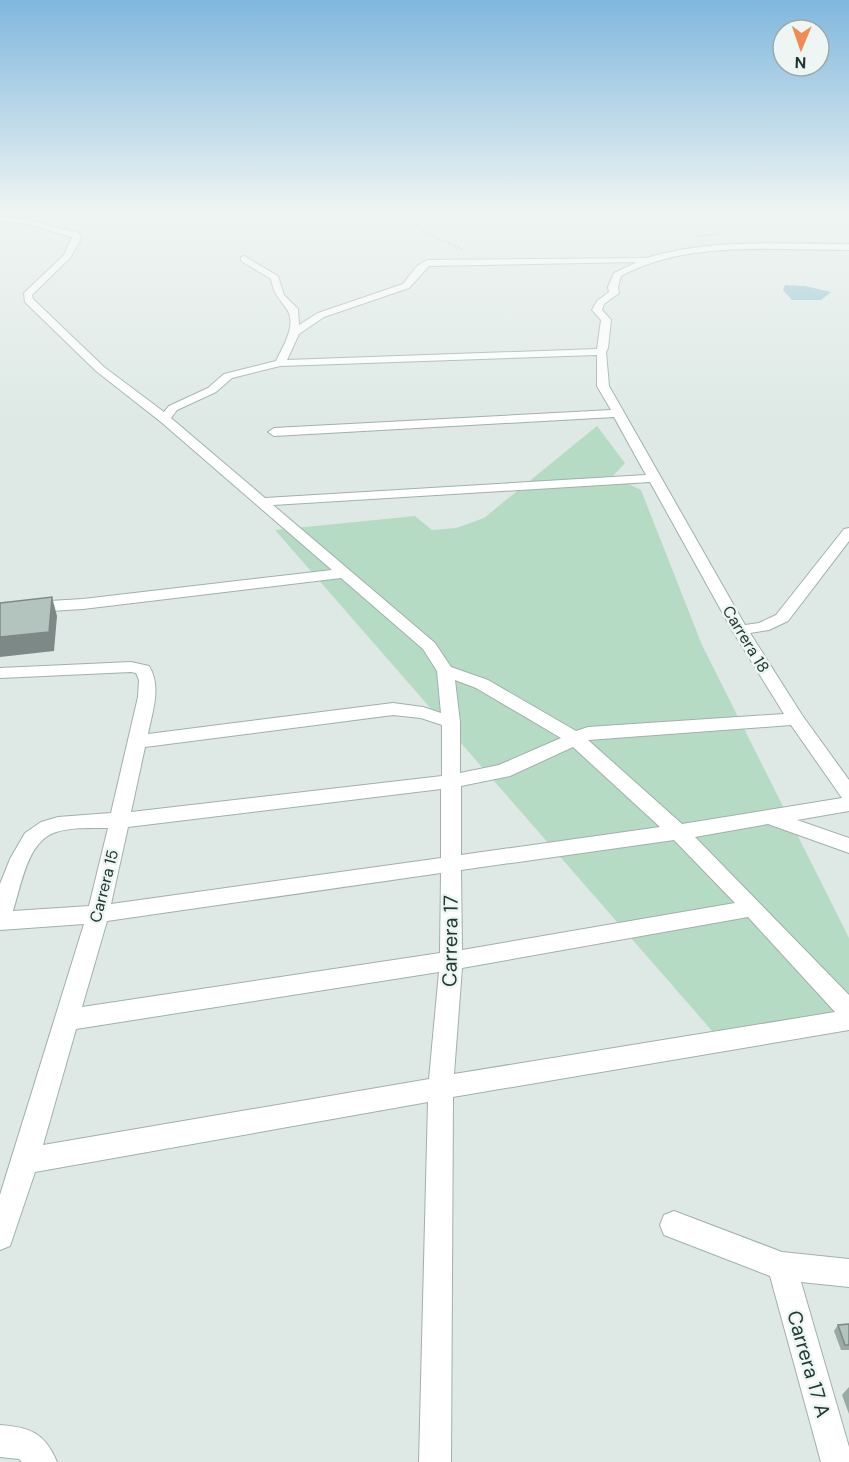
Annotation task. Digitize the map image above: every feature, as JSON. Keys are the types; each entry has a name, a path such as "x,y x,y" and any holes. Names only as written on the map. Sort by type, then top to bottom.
{"street":[{"name":"Carrera 17","path":"42,281 26,298 100,369 165,419 429,646 445,671 451,722 451,962 441,1088 435,1462"},
{"path":"276,281 280,296 293,309 295,332 280,363"},
{"path":"295,332 321,315 406,286 412,281"},
{"name":"Carrera 18","path":"615,281 614,294 600,303 597,310 606,320 603,348 600,352 602,354 603,386 740,630 796,719 849,794"},
{"path":"165,419 173,408 212,390 232,375 280,363 600,352"},
{"path":"274,432 618,413"},
{"path":"260,502 654,478"},
{"path":"740,630 763,627 782,618 849,532"},
{"path":"0,609 83,604 342,573"},
{"name":"Carrera 15","path":"0,673 130,667 143,670 147,680 147,698 135,742 98,914 25,1161 0,1236"},
{"path":"445,671 482,684 574,738 678,832 849,1011"},
{"path":"135,742 393,709 423,713 451,722"},
{"path":"796,719 588,733 503,771 451,781 119,820 55,824 41,830 23,853 0,919 98,914 678,832 849,804"},
{"path":"768,817 849,846"},
{"path":"67,1020 451,962 753,908"},
{"path":"25,1161 849,1020"},
{"path":"674,1225 782,1266 849,1273"},
{"name":"Carrera 17 A","path":"782,1266 837,1462"},
{"path":"0,1441 23,1442 38,1454 41,1462"}],"green space":[{"path":"597,426 625,463 613,476 641,490 702,645 849,938 849,1019 720,1040 275,530 415,516 432,530 456,528 484,518"}],"water":[{"path":"785,285 805,286 831,292 821,300 792,300 783,290"}],"building":[{"path":"52,597 49,632 0,637 0,603"},
{"path":"849,1324 849,1345 845,1345 838,1325"}]}
